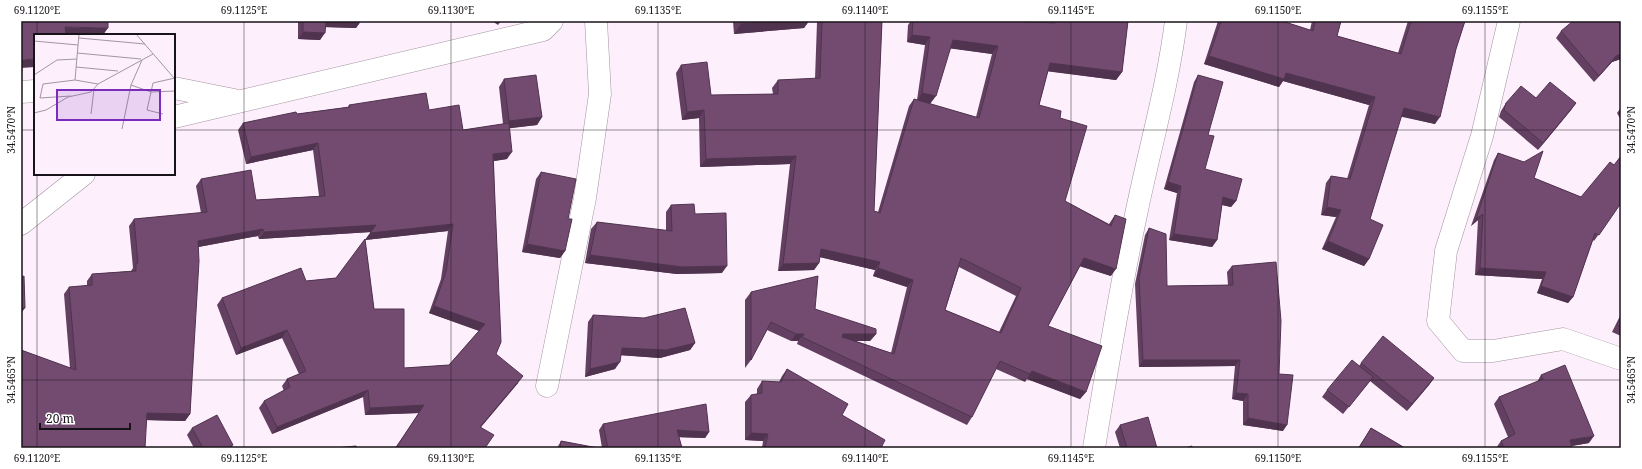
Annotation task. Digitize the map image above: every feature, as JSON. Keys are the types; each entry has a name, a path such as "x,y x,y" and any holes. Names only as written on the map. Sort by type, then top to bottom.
{"street":[{"path":"175,117 543,30 552,21"},
{"path":"547,386 586,191 600,94 596,21"},
{"path":"1094,448 1111,341 1137,211 1171,60 1176,21"},
{"path":"1511,21 1482,136 1446,252 1438,321 1463,351 1493,351 1563,339 1621,359"},
{"path":"175,88 240,101"},
{"path":"21,92 34,91"},
{"path":"21,224 83,175"}],"building":[{"path":"21,21 108,21 108,28 65,27 66,34 34,34 34,59 21,60"},
{"path":"303,21 326,21 325,33 303,32"},
{"path":"741,21 777,21 741,24"},
{"path":"822,21 882,21 874,211 880,213 914,99 979,118 998,46 953,40 936,96 922,93 930,37 912,35 913,21 1011,21 1055,23 1055,21 1128,21 1122,72 1050,63 1039,105 1061,111 1060,118 1087,126 1065,201 1111,226 1115,215 1126,219 1116,269 1084,258 1048,326 1102,346 1086,392 1032,371 1030,374 1000,361 972,417 802,337 804,334 796,334 771,322 751,360 751,292 818,276 815,309 876,329 876,334 843,334 842,337 894,354 913,280 878,268 880,262 821,249 819,263 783,264 796,156 706,159 704,110 687,112 681,65 707,62 711,95 778,94 778,80 820,78","holes":["961,258 1021,288 1001,333 945,310"]},
{"path":"1221,21 1282,21 1313,31 1315,21 1341,21 1337,36 1401,54 1411,21 1465,21 1456,49 1440,117 1404,108 1370,219 1383,225 1369,259 1328,241 1341,210 1327,207 1331,176 1350,179 1375,97 1286,73 1284,79 1209,56"},
{"path":"1573,21 1621,21 1621,54 1616,56 1599,76 1561,31"},
{"path":"536,75 542,117 509,121 504,79"},
{"path":"1198,75 1223,82 1208,135 1214,136 1205,169 1242,179 1236,201 1223,197 1217,240 1174,234 1181,186 1168,182"},
{"path":"1550,82 1576,103 1543,143 1504,110 1506,103 1521,86 1536,98"},
{"path":"426,93 429,110 459,105 463,130 509,123 512,152 493,154 501,342 496,354 523,376 480,427 494,435 485,448 396,448 424,405 370,408 368,390 277,427 264,401 290,387 287,379 306,371 287,330 241,348 222,298 301,268 306,281 336,278 365,239 374,309 404,309 404,368 449,365 485,324 434,306 446,272 453,224 370,233 376,225 264,232 263,229 198,241 199,261 190,414 147,413 145,448 21,448 21,350 76,370 69,287 92,285 92,274 136,271 136,263 138,263 134,219 207,212 201,179 251,170 256,200 325,196 318,143 251,157 243,123 296,112 297,114 350,107 349,105"},
{"path":"1543,151 1534,178 1581,197 1610,162 1614,165 1621,156 1621,203 1599,235 1595,233 1573,297 1541,286 1546,272 1480,268 1483,214 1476,219 1498,153 1524,162"},
{"path":"541,172 576,179 568,219 572,219 565,251 527,244"},
{"path":"694,204 695,214 726,213 727,266 682,267 590,255 597,222 672,231 671,205"},
{"path":"1149,228 1166,234 1167,286 1233,285 1232,266 1276,262 1281,321 1279,374 1293,375 1287,425 1248,418 1248,394 1236,393 1240,360 1143,360 1139,278"},
{"path":"24,276 25,308 21,308 21,277"},
{"path":"685,308 695,343 666,350 622,348 620,362 590,369 593,315 644,318"},
{"path":"1621,317 1621,327 1617,325"},
{"path":"1383,336 1434,378 1412,404 1361,363"},
{"path":"1352,360 1373,377 1349,407 1327,390"},
{"path":"1565,365 1594,436 1570,440 1572,448 1504,448 1501,441 1515,434 1499,397 1543,379 1541,375"},
{"path":"787,369 848,404 842,415 885,440 881,448 765,448 768,434 751,433 751,395 762,393 762,381 781,382"},
{"path":"706,404 709,432 677,430 682,448 608,448 603,424"},
{"path":"217,415 233,445 226,448 203,448 192,428"},
{"path":"1148,417 1157,448 1127,448 1120,425"},
{"path":"1371,428 1405,448 1359,448"},
{"path":"561,441 598,448 560,448"},
{"path":"356,446 357,448 336,448"}]}
